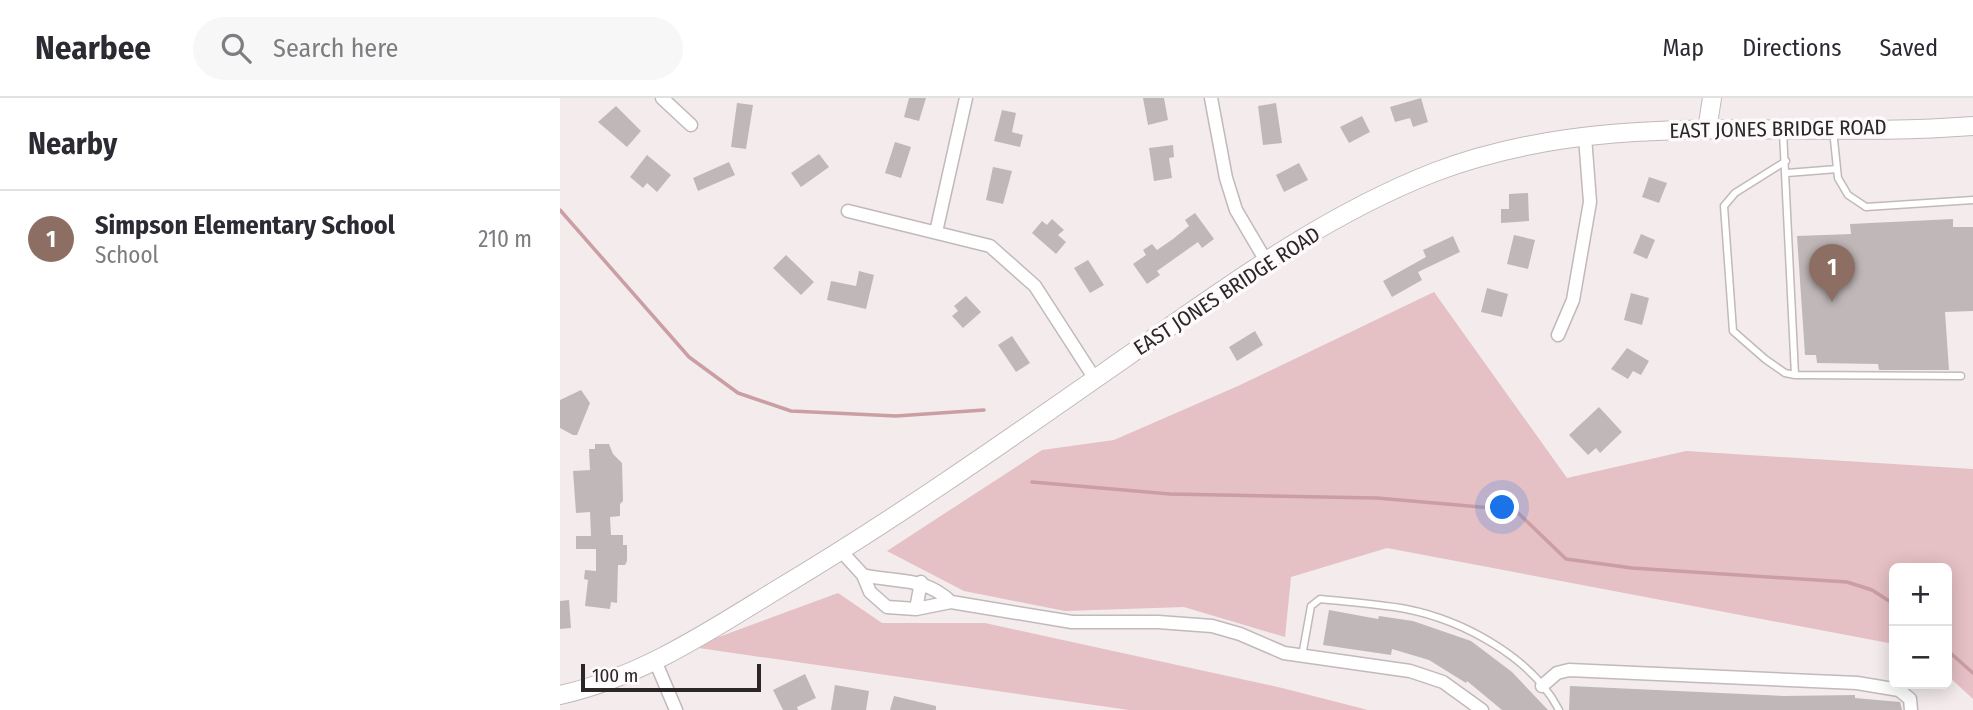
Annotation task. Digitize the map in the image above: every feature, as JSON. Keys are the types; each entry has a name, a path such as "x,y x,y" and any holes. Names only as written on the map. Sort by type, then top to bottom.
{"street":[{"path":"662,98 691,125"},
{"path":"936,232 966,98"},
{"path":"1211,98 1226,178 1236,210 1266,261"},
{"path":"1707,130 1712,98"},
{"name":"EAST JONES BRIDGE ROAD","path":"560,695 656,663 841,551 1266,261 1372,199 1436,172 1531,145 1635,131 1973,126"},
{"path":"1558,335 1573,300 1590,202 1585,137"},
{"path":"848,211 990,246 1035,286 1096,379"},
{"path":"841,551 863,575 870,592 887,607 916,609 951,602 1072,622 1158,622 1212,626 1240,634 1284,653 1410,671 1443,682 1482,710"},
{"path":"863,575 890,581 921,582 939,590 951,602"},
{"path":"916,609 921,582"},
{"path":"656,663 676,710"},
{"path":"1542,686 1557,673 1569,670 1857,683 1899,690 1910,699 1911,710"}],"lane":[{"path":"1833,128 1838,178 1848,195 1866,207 1973,200"},
{"path":"1782,129 1787,173 1796,375"},
{"path":"1786,161 1735,193 1724,206 1732,331 1785,373 1961,376"},
{"path":"1787,173 1837,169"},
{"path":"1302,656 1311,606 1320,599 1406,609 1443,619 1486,640 1522,665 1542,686 1559,710"}],"shaded area":[{"path":"1434,292 1567,478 1686,451 1973,469 1973,699 1952,680 1952,563 1889,563 1889,643 1387,548 1291,577 1285,637 1184,607 1065,611 964,591 887,551 1042,450 1114,440 1238,386"},
{"path":"838,593 882,623 985,623 1282,688 1368,710 1129,710 692,647"}],"building":[{"path":"909,98 926,98 919,121 904,117"},
{"path":"1143,98 1164,98 1168,120 1148,125"},
{"path":"1421,98 1428,122 1413,127 1410,118 1395,122 1390,107"},
{"path":"737,103 753,105 746,149 731,147"},
{"path":"1276,103 1282,143 1263,145 1258,106"},
{"path":"616,106 641,131 627,147 598,122"},
{"path":"1002,110 1016,113 1012,132 1023,135 1020,147 994,141"},
{"path":"1362,116 1370,132 1349,143 1340,127"},
{"path":"895,142 911,147 901,178 885,173"},
{"path":"1173,145 1174,157 1169,158 1172,178 1154,181 1149,148"},
{"path":"819,154 829,167 801,187 791,173"},
{"path":"647,155 671,175 657,192 647,183 643,188 630,177"},
{"path":"729,162 735,175 698,191 693,178"},
{"path":"1299,163 1308,180 1284,192 1276,175"},
{"path":"993,167 1012,171 1003,204 986,200"},
{"path":"1649,177 1667,183 1659,203 1642,197"},
{"path":"1528,193 1529,221 1501,223 1501,209 1509,209 1509,194"},
{"path":"1195,213 1214,239 1202,248 1198,242 1157,271 1160,275 1147,284 1133,264 1146,255 1143,250 1152,244 1157,250 1189,226 1185,220"},
{"path":"1052,219 1064,230 1058,235 1066,242 1056,254 1032,233 1042,221 1047,225"},
{"path":"1953,219 1953,227 1973,227 1973,311 1945,312 1949,370 1879,370 1878,364 1817,363 1816,355 1805,355 1797,236 1851,234 1850,224"},
{"path":"1641,234 1655,240 1647,259 1633,253"},
{"path":"1514,235 1535,240 1528,269 1507,264"},
{"path":"1453,236 1460,252 1418,272 1422,280 1392,297 1383,281 1426,257 1423,250"},
{"path":"786,255 814,282 801,295 773,268"},
{"path":"1088,260 1104,285 1090,293 1074,268"},
{"path":"859,271 874,275 866,309 827,300 831,281 856,286"},
{"path":"1487,288 1508,294 1502,317 1481,312"},
{"path":"1631,293 1649,298 1642,325 1624,320"},
{"path":"966,296 981,312 963,328 952,316 958,311 954,306"},
{"path":"1255,331 1263,345 1237,361 1229,347"},
{"path":"1012,336 1030,363 1016,372 998,345"},
{"path":"1627,348 1649,361 1641,375 1633,371 1628,379 1611,369"},
{"path":"581,390 590,403 577,435 573,435 560,428 560,400"},
{"path":"1599,407 1622,432 1600,453 1596,448 1588,455 1569,435"},
{"path":"595,444 609,444 613,454 622,463 623,501 620,504 620,516 610,517 611,535 623,535 623,545 627,545 627,561 625,565 618,565 617,603 611,602 610,609 585,606 588,580 584,579 585,570 596,571 596,549 576,549 576,536 591,536 590,512 576,513 573,471 590,470 589,449 595,449"},
{"path":"569,600 571,628 560,629 560,601"},
{"path":"1329,610 1378,619 1379,616 1413,621 1471,641 1512,672 1548,710 1502,710 1467,681 1466,683 1429,660 1392,649 1391,655 1323,645"},
{"path":"805,674 816,698 797,707 798,710 783,710 773,690"},
{"path":"835,685 869,691 866,710 831,710"},
{"path":"1570,686 1784,696 1855,695 1855,698 1900,702 1902,710 1569,710"},
{"path":"894,696 936,706 936,710 890,710"}],"waterway":[{"path":"560,210 689,357 738,393 791,411 896,416 984,410"},
{"path":"1032,482 1170,494 1377,498 1515,510 1566,559 1632,568 1847,582 1872,590 1889,601"},
{"path":"1952,654 1973,673"}],"place":[{"name":"Simpson Elementary School","path":"1832,302"}]}
